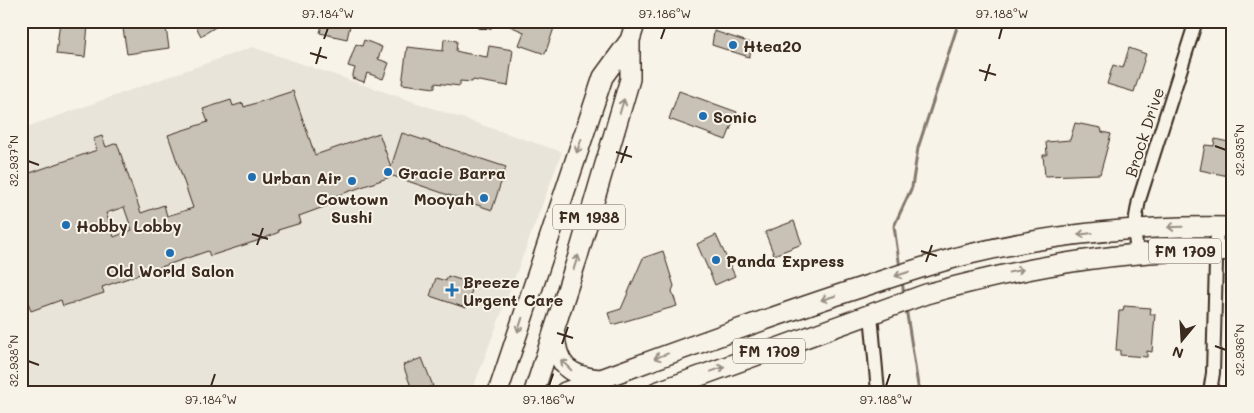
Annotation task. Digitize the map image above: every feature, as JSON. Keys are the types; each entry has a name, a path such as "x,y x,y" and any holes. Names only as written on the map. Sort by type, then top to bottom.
{"main road":[{"name":"FM 1938","path":"534,392 630,79 630,40 636,21"},
{"name":"FM 1938","path":"498,392 603,77 630,40"},
{"name":"FM 1709","path":"565,392 756,322 930,265 972,254 1048,239 1134,228 1225,227"},
{"name":"FM 1709","path":"656,392 926,294 1024,269 1063,262 1136,254 1225,250"},
{"path":"554,329 556,353 563,365 587,378 601,379"}],"street":[{"path":"480,21 488,21"},
{"name":"Brock Drive","path":"1136,254 1134,228 1140,200 1196,21"},
{"path":"1210,392 1225,250 1225,227"},
{"path":"877,312 878,392"}],"shaded area":[{"path":"252,47 562,152 475,383 467,392 21,392 21,129"}],"building":[{"path":"60,21 88,25 85,57 56,54"},
{"path":"165,21 169,48 127,54 122,22"},
{"path":"193,21 225,21 201,36"},
{"path":"323,21 351,21 347,39 320,33"},
{"path":"498,21 533,21 554,28 545,54 519,45 524,32"},
{"name":"Htea20","path":"714,31 754,44 749,57 712,45"},
{"path":"444,39 457,41 456,51 487,57 489,46 513,50 508,86 473,80 472,82 460,81 460,86 435,83 435,88 402,84 407,47 443,51"},
{"path":"364,40 382,47 378,59 389,63 383,79 367,73 364,82 352,78 355,68 348,66 356,44 362,46"},
{"path":"1129,48 1146,54 1134,92 1107,84 1113,65 1123,68"},
{"path":"293,91 315,155 379,133 391,167 402,133 506,167 492,210 393,176 330,198 332,204 299,216 301,223 278,230 279,232 263,239 210,256 208,251 102,287 104,293 63,306 61,300 31,311 21,281 21,176 97,150 93,139 102,136 106,147 117,143 141,213 164,205 167,216 193,208 168,135 208,122 203,109 231,100 233,106 243,103 244,107","holes":["124,207 132,230 114,237 106,213"]},
{"name":"Sonic","path":"679,91 737,112 726,140 669,119"},
{"path":"1075,123 1101,128 1102,132 1111,134 1100,174 1045,176 1043,155 1047,155 1046,142 1070,140"},
{"path":"1215,139 1233,143 1233,177 1200,170 1205,145 1214,146"},
{"path":"794,221 802,244 774,255 765,232"},
{"name":"Panda Express","path":"716,235 735,276 715,285 697,244"},
{"path":"663,251 674,286 672,291 677,306 612,325 608,313 621,309 643,258"},
{"name":"Breeze Urgent Care","path":"448,276 474,284 466,308 430,296 436,278 446,281"},
{"path":"1124,306 1151,308 1150,314 1155,314 1152,352 1147,351 1147,357 1120,355 1120,350 1116,350 1119,311 1123,311"},
{"path":"422,358 433,386 413,392 403,365"}],"waterway":[{"path":"900,268 894,226 912,187 918,148 959,21"},
{"path":"902,281 904,295"},
{"path":"906,308 919,392"}],"place":[{"name":"Htea20","path":"733,45"},
{"name":"Sonic","path":"703,116"},
{"name":"Gracie Barra","path":"388,172"},
{"name":"Urban Air","path":"252,177"},
{"name":"Cowtown Sushi","path":"352,181"},
{"name":"Mooyah","path":"484,198"},
{"name":"Hobby Lobby","path":"66,225"},
{"name":"Old World Salon","path":"170,253"},
{"name":"Panda Express","path":"716,260"},
{"name":"Breeze Urgent Care","path":"452,290"}]}
